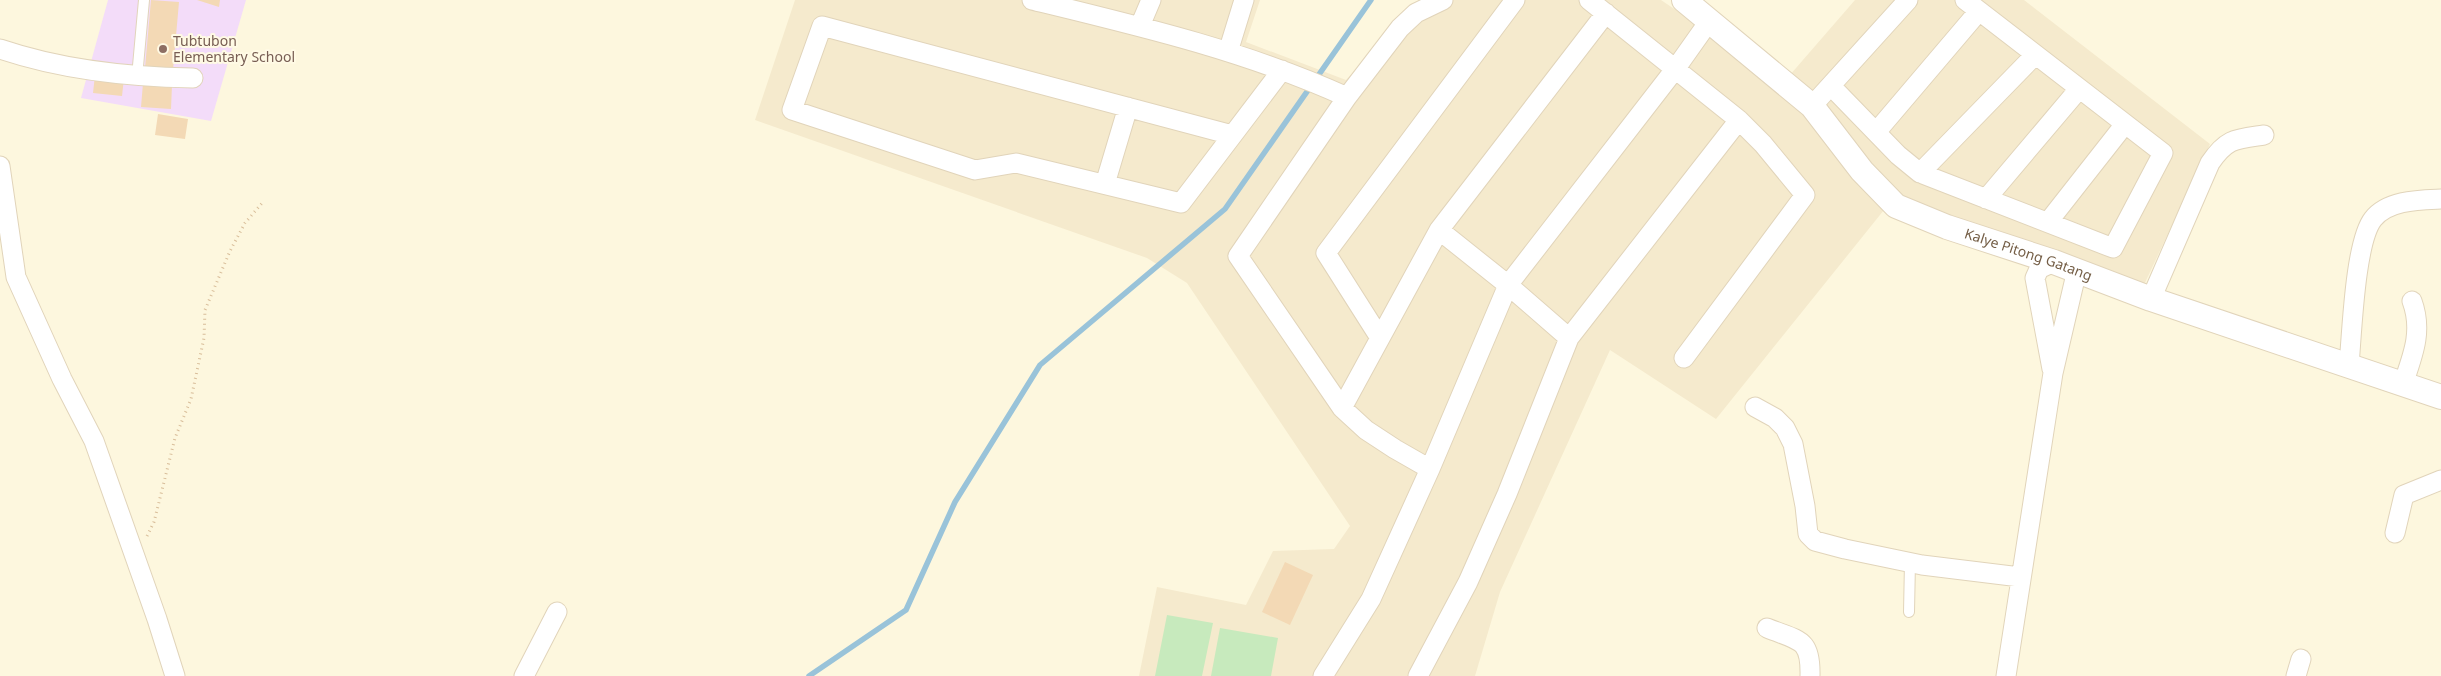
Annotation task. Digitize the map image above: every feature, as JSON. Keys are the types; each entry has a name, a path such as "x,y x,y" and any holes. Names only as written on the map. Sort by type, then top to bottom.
{"street":[{"path":"1032,0 1140,26 1228,52 1306,78 1347,97"},
{"path":"1140,26 1151,0"},
{"path":"1228,52 1244,0"},
{"path":"1430,469 1366,430 1342,408 1238,256 1347,97 1400,28 1416,13 1443,0"},
{"path":"1380,338 1326,253 1515,0"},
{"path":"1589,0 1739,120 1763,144 1805,196 1684,358"},
{"name":"Kalye Pitong Gatang","path":"1684,0 1812,106 1862,171 1896,206 1947,228 2054,262 2151,299 2349,364 2441,397"},
{"path":"1812,106 1908,0"},
{"path":"1831,86 1877,131 1898,155 1920,173 2114,248 2163,154 1972,5 1877,131"},
{"path":"1342,408 1439,230 1606,13"},
{"path":"1324,676 1371,599 1430,469 1508,285 1676,68 1710,20"},
{"path":"1232,135 822,26 792,110 975,170 1016,162 1182,203 1282,70"},
{"path":"0,49 20,56 75,68 137,77 193,78"},
{"path":"1920,173 2035,55"},
{"path":"1986,199 2080,88"},
{"path":"1105,184 1128,108"},
{"path":"1418,676 1468,582 1508,494 1569,338 1739,120"},
{"path":"2048,222 2125,124"},
{"path":"2151,299 2210,164 2222,147 2238,138 2264,134"},
{"path":"0,166 16,277 62,378 94,441 175,676"},
{"path":"2349,364 2357,274 2366,232 2374,218 2387,208 2406,201 2441,199"},
{"path":"1439,230 1508,285 1569,338"},
{"path":"2053,373 2035,278 2039,269 2054,262"},
{"path":"2006,676 2053,373 2077,270"},
{"path":"2403,384 2417,343 2417,314 2412,301"},
{"path":"1755,406 1775,418 1785,428 1793,444 1810,537 1815,541 1845,550 1910,562 2020,576"},
{"path":"2395,533 2404,495 2441,480"},
{"path":"524,676 557,612"},
{"path":"1767,628 1799,640 1805,646 1810,658 1810,676"}],"lane":[{"path":"137,77 144,0"},
{"path":"1909,612 1910,562"}],"path":[{"path":"136,559 154,522 175,438 191,399 204,338 205,310 245,223 263,202"}],"shaded area":[{"name":"Tubtubon Elementary School","path":"108,0 246,0 211,121 81,98"},
{"path":"795,0 1260,0 1246,42 1346,80 1419,0 1661,0 1692,21 1777,90 1855,0 2024,0 2210,144 2143,287 1896,195 1716,419 1610,350 1500,592 1475,676 1139,676 1157,587 1246,605 1273,551 1334,549 1350,526 1187,283 1147,258 755,120"}],"green space":[{"path":"1167,615 1213,623 1202,676 1155,676"},
{"path":"1220,628 1278,638 1271,676 1211,676"}],"building":[{"path":"151,0 179,2 173,70 145,68"},
{"path":"197,0 220,0 219,7"},
{"path":"95,75 124,78 122,96 93,93"},
{"path":"143,83 172,85 171,109 141,107"},
{"path":"158,114 188,119 185,139 155,135"},
{"path":"1285,562 1313,575 1290,625 1262,612"}],"waterway":[{"path":"809,676 906,610 955,502 1040,365 1225,209 1371,0"}],"place":[{"name":"Tubtubon Elementary School","path":"163,49"}]}
